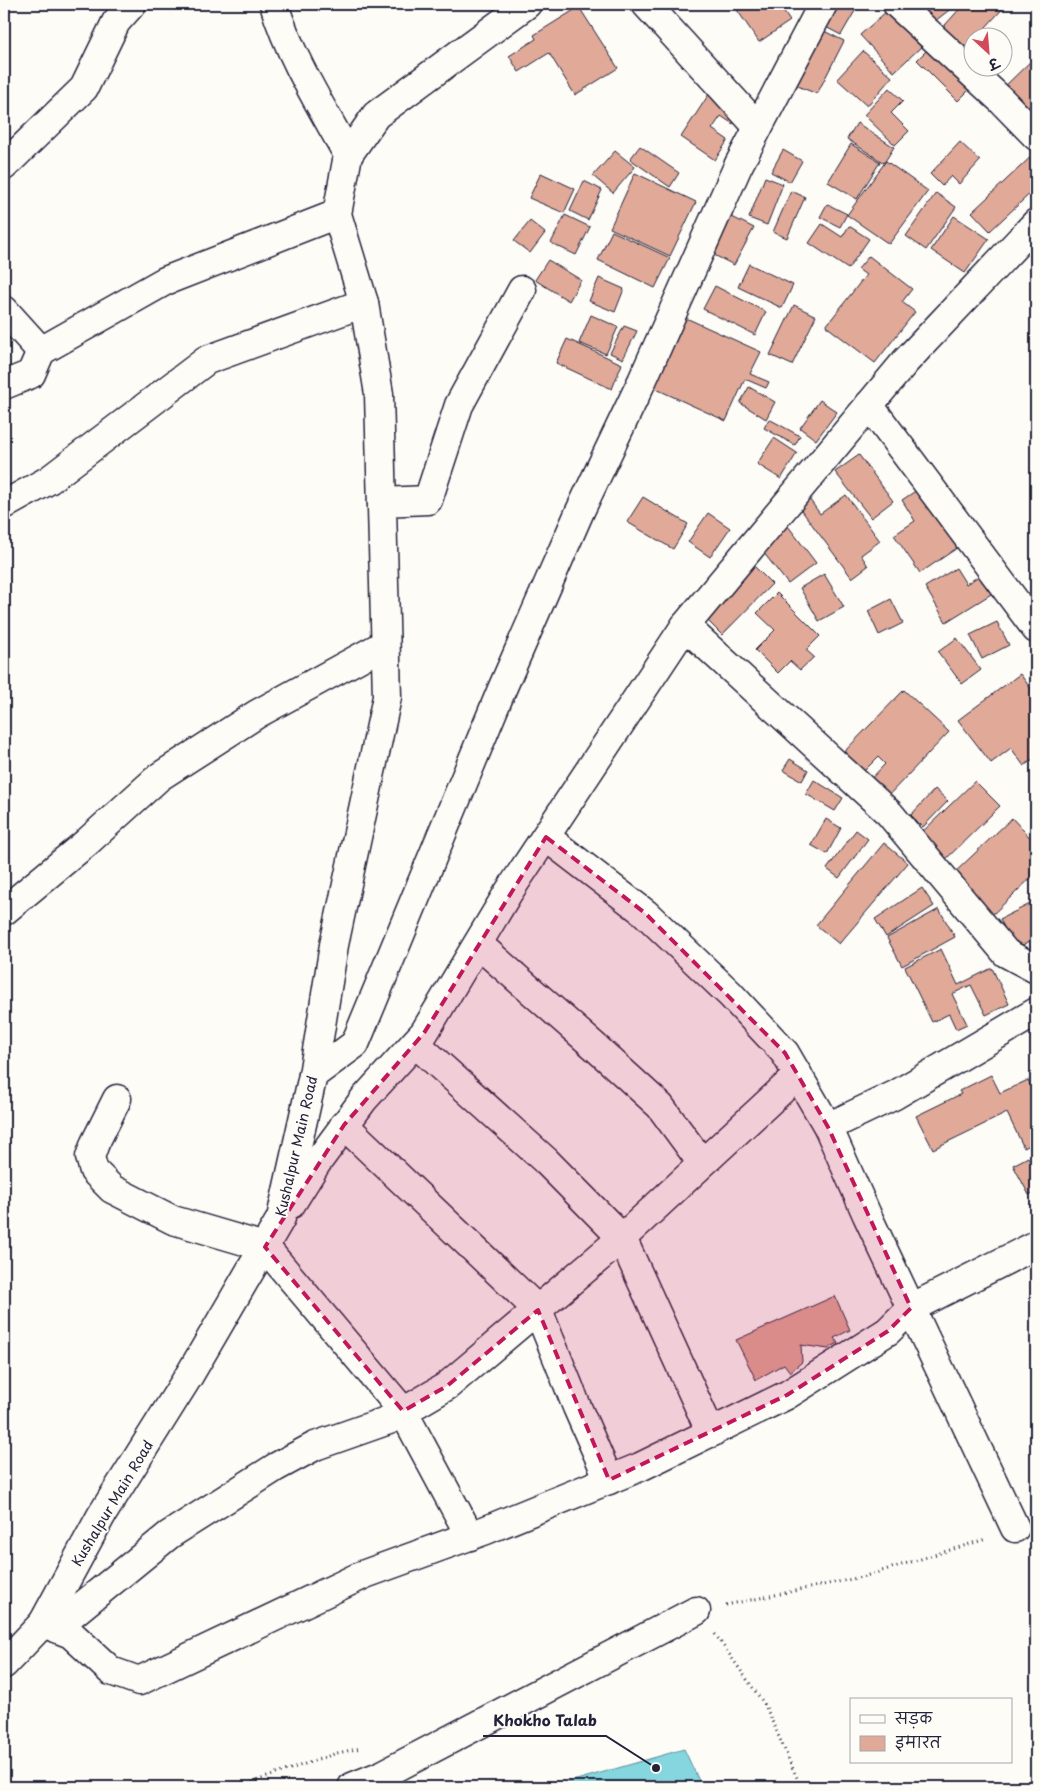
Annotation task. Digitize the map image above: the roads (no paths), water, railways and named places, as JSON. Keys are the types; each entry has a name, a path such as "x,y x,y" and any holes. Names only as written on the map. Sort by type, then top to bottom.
{"street":[{"path":"4,166 84,88 116,22 132,4"},
{"path":"274,4 280,24 317,100 348,155"},
{"path":"4,385 30,374 41,351 165,281 337,214 348,155 376,115 527,4"},
{"path":"646,4 758,127"},
{"path":"312,1075 355,1044 502,689 580,511 642,381 738,166 823,4"},
{"path":"897,4 1000,99 1036,136"},
{"name":"Kushalpur Main Road","path":"4,1664 43,1623 101,1516 190,1374 282,1218 312,1075 334,945 387,697 379,394 364,303 337,214"},
{"path":"282,1218 344,1125 364,1099 424,1033 508,893 684,626 905,362 1036,223"},
{"path":"382,502 428,500 459,405 522,290"},
{"path":"4,505 49,480 208,360 364,303"},
{"path":"4,310 41,351"},
{"path":"869,405 1036,629"},
{"path":"684,626 888,813 1006,953 1036,969"},
{"path":"4,911 86,843 159,776 257,714 385,644"},
{"path":"546,837 645,913 730,994 784,1053 828,1127 866,1215 1015,1528"},
{"path":"478,944 660,1106 702,1163"},
{"path":"828,1127 894,1094 1036,1012"},
{"path":"415,1043 546,1161 622,1238 711,1433"},
{"path":"43,1623 71,1615 169,1535 276,1467 315,1446 389,1420 447,1386 622,1238 798,1075"},
{"path":"117,1099 90,1157 94,1171 112,1189 173,1220 265,1246 403,1411 470,1536"},
{"path":"344,1125 538,1310 609,1480"},
{"path":"43,1623 71,1634 111,1671 139,1681 365,1574 470,1536 609,1480 711,1433 787,1396 888,1331 911,1308 1036,1245"},
{"path":"352,1787 382,1775 696,1611"}],"water":[{"path":"684,1749 702,1787 552,1787"}],"place":[{"name":"Khokho Talab","path":"656,1768"}]}
